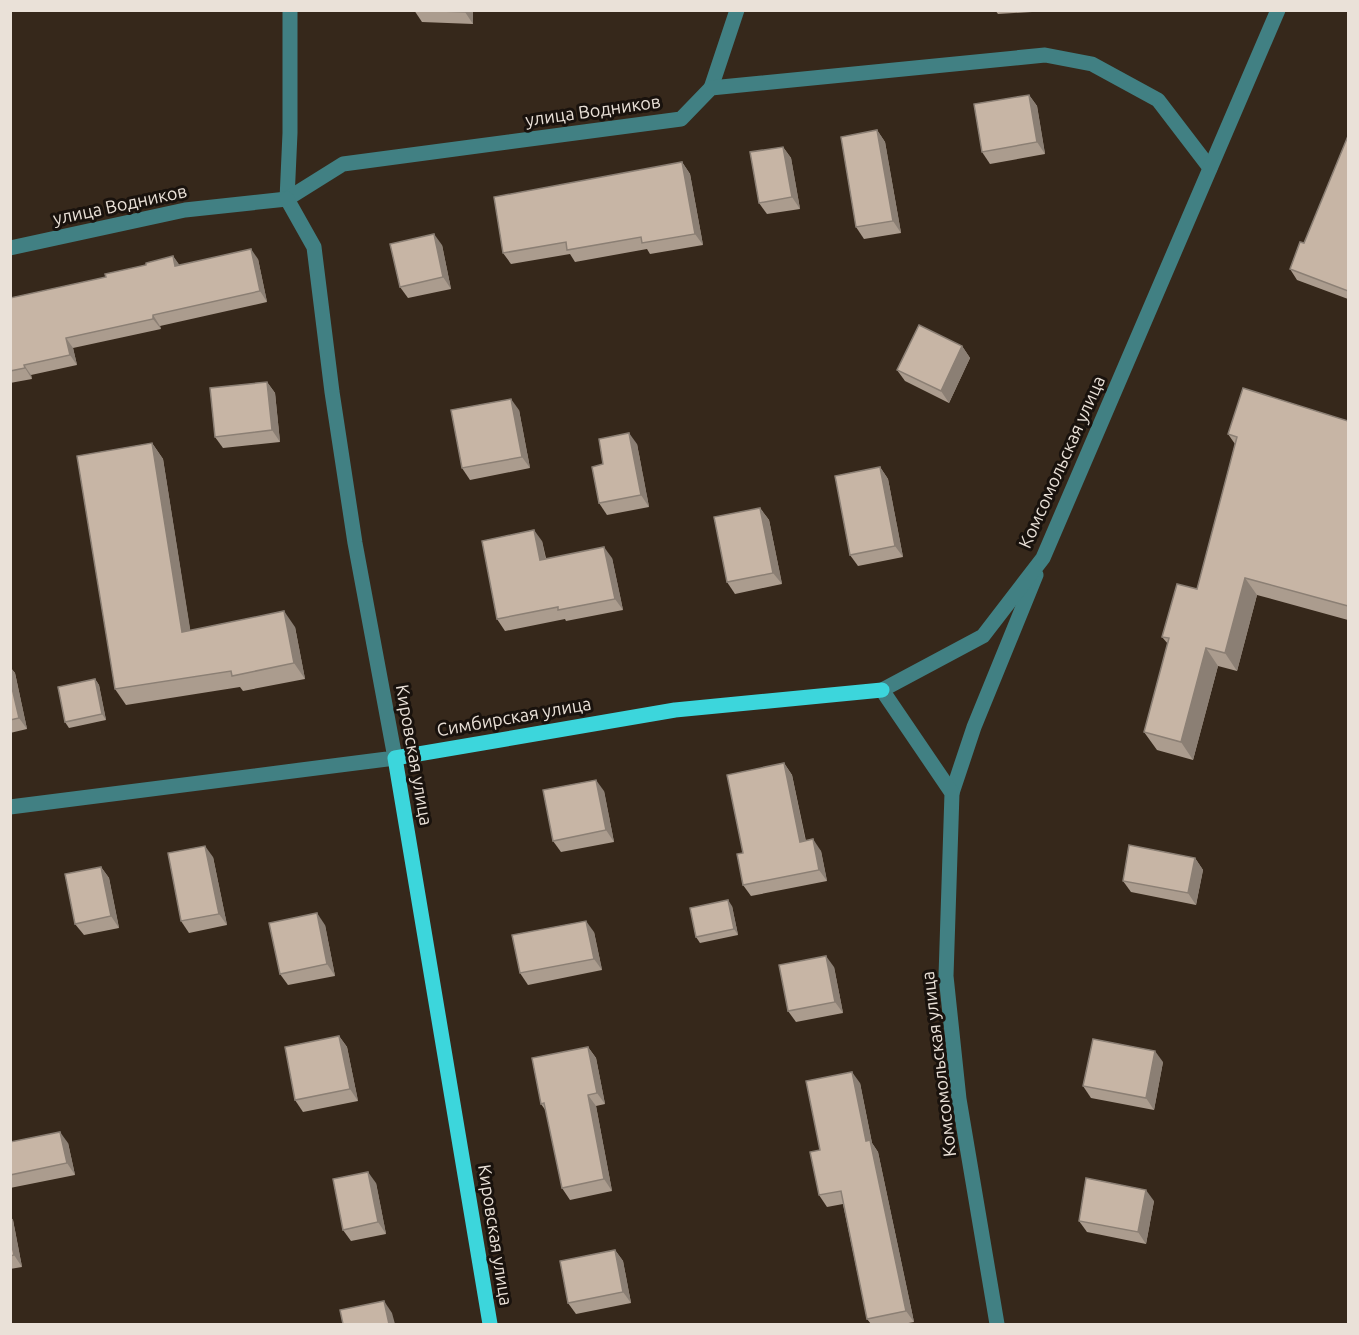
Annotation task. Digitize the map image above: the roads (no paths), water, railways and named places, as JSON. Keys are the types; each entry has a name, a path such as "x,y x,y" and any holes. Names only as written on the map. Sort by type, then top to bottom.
{"main road":[{"name":"Симбирская улица","path":"395,758 675,710 882,690"},
{"name":"Кировская улица","path":"395,758 490,1324"}],"street":[{"path":"287,199 290,134 290,10"},
{"path":"737,10 711,88 1046,55 1092,64 1158,100 1210,168"},
{"name":"Комсомольская улица","path":"997,1324 959,1099 946,976 952,793 975,727 1042,558 1278,10"},
{"name":"улица Водников","path":"10,249 185,210 287,199 343,164 681,119 711,88"},
{"name":"Кировская улица","path":"287,199 314,247 332,392 355,543 395,758"},
{"name":"Комсомольская улица","path":"882,690 983,636 1042,558"},
{"path":"882,690 952,793"},
{"name":"Симбирская улица","path":"10,807 395,758"}]}
